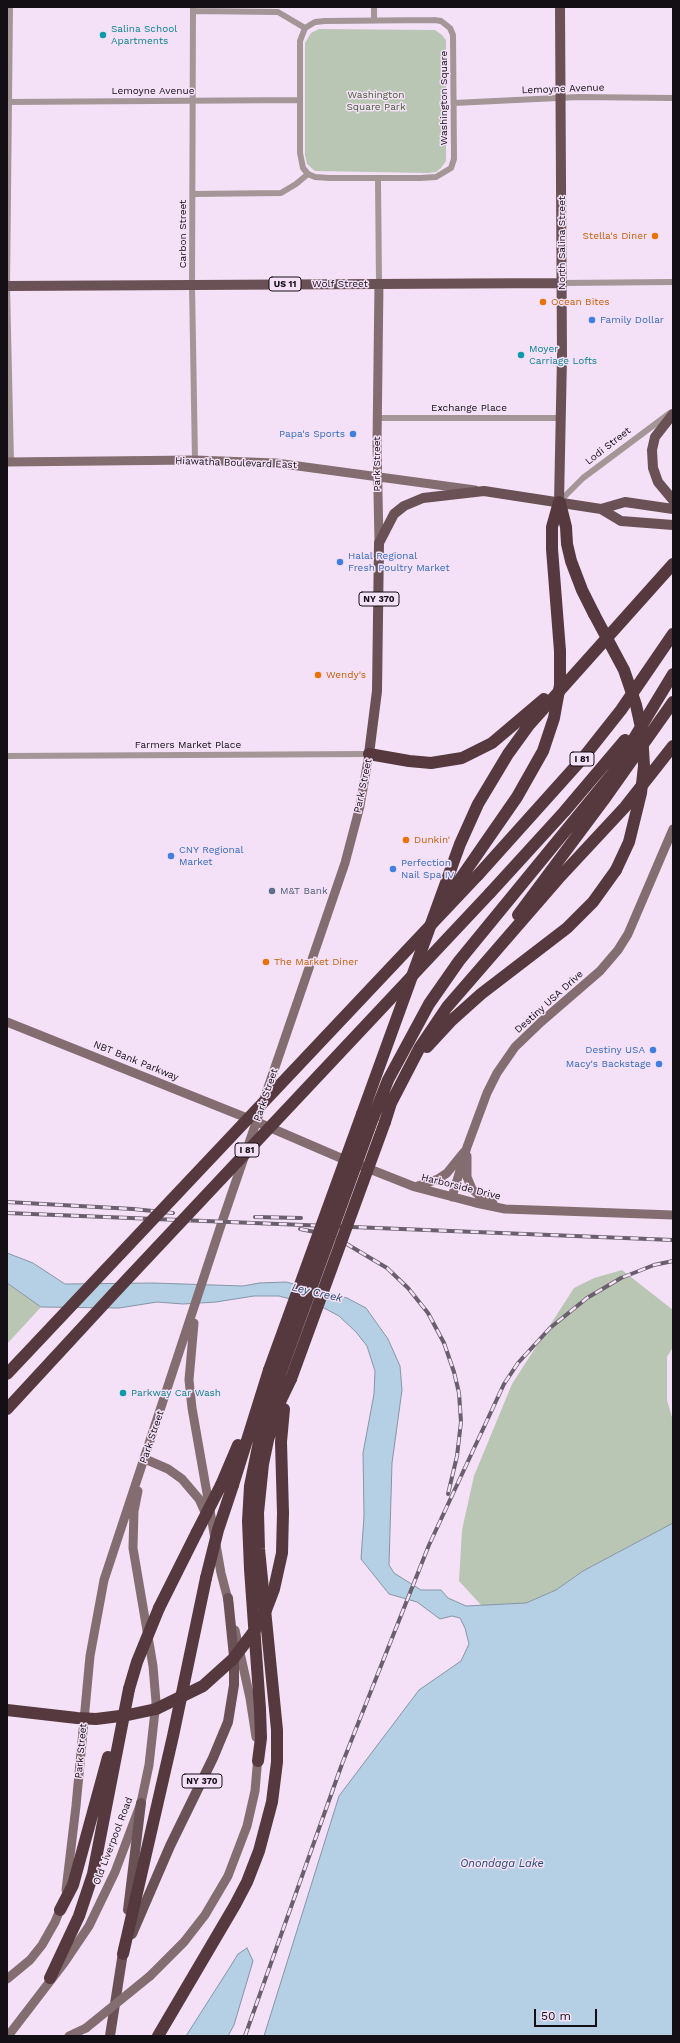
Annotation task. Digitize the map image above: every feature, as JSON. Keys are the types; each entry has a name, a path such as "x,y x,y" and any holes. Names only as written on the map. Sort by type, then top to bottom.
{"highway":[{"path":"404,1076 428,1045 457,1015 481,994 567,928 593,902 616,870 629,842 641,794 644,766 642,732 636,705 624,670 582,590 571,562 567,544 566,527 559,502"},
{"path":"425,930 517,797 543,751 554,718 560,685 560,651 552,549 552,527 559,502"},
{"path":"258,1761 261,1738 260,1709 255,1657 249,1535 250,1486 260,1432 460,844 478,804 508,754 529,725 673,564"},
{"name":"I 81","path":"7,1374 478,875 583,758 621,710 673,634"},
{"path":"370,754 409,762 430,763 449,761 476,752 492,743 510,729 587,661"},
{"path":"368,1116 429,1004 459,961 613,773 673,673"},
{"name":"I 81","path":"7,1409 126,1280 490,893 616,752 673,673"},
{"path":"475,974 603,801 673,702"},
{"path":"124,1954 227,1485 259,1401 280,1374 404,1076 420,1047 447,1007 558,879 625,807 673,746"},
{"path":"7,1710 96,1719 128,1715 156,1709 203,1686 233,1659 255,1630 266,1610 274,1589 282,1553 282,1419 280,1374"},
{"path":"158,2036 247,1882 259,1851 272,1802 277,1762 278,1730 259,1549 258,1513 263,1464 268,1440 280,1402 280,1374"},
{"path":"60,1910 74,1885 119,1714 129,1689 137,1662 159,1608 197,1532 227,1485"},
{"path":"50,1978 79,1916 93,1874 129,1689"}],"main road":[{"name":"North Salina Street","path":"559,502 562,283 560,7"},
{"name":"Park Street","path":"7,1979 30,1960 42,1945 60,1910 69,1879 90,1656 99,1597 112,1552 145,1459 206,1271 345,863 360,806 370,754 377,691 379,543 377,418 379,283"},
{"name":"Wolf Street","path":"7,286 562,283"},
{"path":"673,412 655,437 652,450 653,468 658,482 673,500"},
{"name":"Hiawatha Boulevard East","path":"9,462 195,460 276,463 377,476 601,509"},
{"path":"379,543 394,514 413,500 484,492"},
{"path":"601,509 625,502 673,510"},
{"path":"601,509 621,521 673,525"},
{"name":"Destiny USA Drive","path":"452,1197 467,1147 487,1093 497,1073 515,1047 540,1022 600,971 618,950 628,934 673,830"},
{"name":"NBT Bank Parkway","path":"7,1022 257,1122"},
{"name":"Harborside Drive","path":"257,1122 415,1187 505,1209 673,1215"},
{"path":"415,1187 438,1179 447,1173 467,1147"},
{"path":"467,1147 467,1177 472,1189 482,1198 505,1209"},
{"name":"NY 370","path":"124,1954 145,1900 213,1758 228,1722 234,1685 234,1656 228,1598 191,1403 189,1380 195,1308"},
{"name":"NY 370","path":"145,1459 168,1469 188,1485 199,1499 214,1529"},
{"name":"Old Liverpool Road","path":"8,2036 50,1978 64,1963 92,1921 115,1872 141,1803 149,1765 156,1702 153,1666 133,1548 134,1511 145,1459"},
{"path":"76,2036 150,1976 184,1942 205,1915 228,1876 247,1826 255,1791 258,1761 250,1698 228,1598"},
{"name":"NY 370","path":"110,2036 124,1954 141,1803"},
{"path":"69,2036 86,2028"}],"street":[{"path":"9,462 7,286 10,7"},
{"path":"374,7 374,20"},
{"path":"193,9 278,12 306,28 300,41 299,100 300,153 303,168 308,174 296,184 281,193 193,194"},
{"name":"Carbon Street","path":"193,9 194,100 192,285 195,460"},
{"name":"Washington Square","path":"306,28 316,22 325,21 441,21 450,28 453,35 454,103 454,159 451,168 436,177 329,178 315,177 308,174"},
{"name":"Lemoyne Avenue","path":"454,103 561,98 673,98"},
{"name":"Lemoyne Avenue","path":"8,102 299,100"},
{"name":"Park Street","path":"378,178 379,283"},
{"name":"Wolf Street","path":"562,283 673,282"},
{"name":"Lodi Street","path":"559,502 583,478 673,412"},
{"name":"Exchange Place","path":"377,418 561,418"},
{"name":"Farmers Market Place","path":"7,756 370,754"}],"green space":[{"name":"Washington Square Park","path":"319,29 435,30 442,35 446,40 446,161 441,168 436,172 428,173 315,171 307,164 305,155 305,43 311,33"},
{"path":"622,1270 673,1310 673,1347 667,1357 667,1400 673,1421 673,1523 583,1571 556,1590 526,1603 482,1606 459,1581 462,1530 474,1476 512,1384 574,1288 594,1278"},
{"path":"7,1283 41,1307 7,1344"}],"water":[{"name":"Onondaga Lake","path":"7,1253 33,1263 65,1284 153,1283 243,1286 259,1283 286,1282 347,1298 366,1308 388,1339 400,1366 402,1390 392,1463 389,1565 394,1573 421,1590 441,1590 448,1598 466,1606 526,1603 556,1590 583,1571 673,1523 673,2036 264,2036 339,1796 419,1690 461,1661 469,1644 465,1628 460,1618 452,1616 440,1619 417,1602 389,1594 361,1559 364,1516 363,1453 374,1394 375,1371 367,1346 356,1332 339,1316 324,1308 279,1296 254,1296 216,1302 183,1304 157,1302 119,1308 41,1307 7,1283"},
{"path":"247,1948 253,1961 234,2025 228,2036 186,2036 238,1954"}],"railway":[{"path":"7,1202 133,1209 173,1213"},
{"path":"7,1213 673,1240"},
{"path":"255,1217 301,1218"},
{"path":"300,1229 325,1234 340,1240 387,1268 408,1288 428,1313 444,1343 454,1372 459,1393 461,1422 457,1456 448,1494"},
{"path":"245,2036 342,1764 429,1545 504,1384 518,1363 550,1328 587,1298 621,1278 654,1265 673,1261"}],"place":[{"name":"Salina School Apartments","path":"103,35"},
{"name":"Stella's Diner","path":"655,236"},
{"name":"Ocean Bites","path":"543,302"},
{"name":"Family Dollar","path":"592,320"},
{"name":"Moyer Carriage Lofts","path":"521,355"},
{"name":"Papa's Sports","path":"353,434"},
{"name":"Halal Regional Fresh Poultry Market","path":"340,562"},
{"name":"Wendy's","path":"318,675"},
{"name":"Dunkin'","path":"406,840"},
{"name":"CNY Regional Market","path":"171,856"},
{"name":"Perfection Nail Spa IV","path":"393,869"},
{"name":"M&T Bank","path":"272,891"},
{"name":"The Market Diner","path":"266,962"},
{"name":"Destiny USA","path":"653,1050"},
{"name":"Macy's Backstage","path":"659,1064"},
{"name":"Parkway Car Wash","path":"123,1393"}],"water label":[{"name":"Ley Creek","path":"317,1293"}]}
